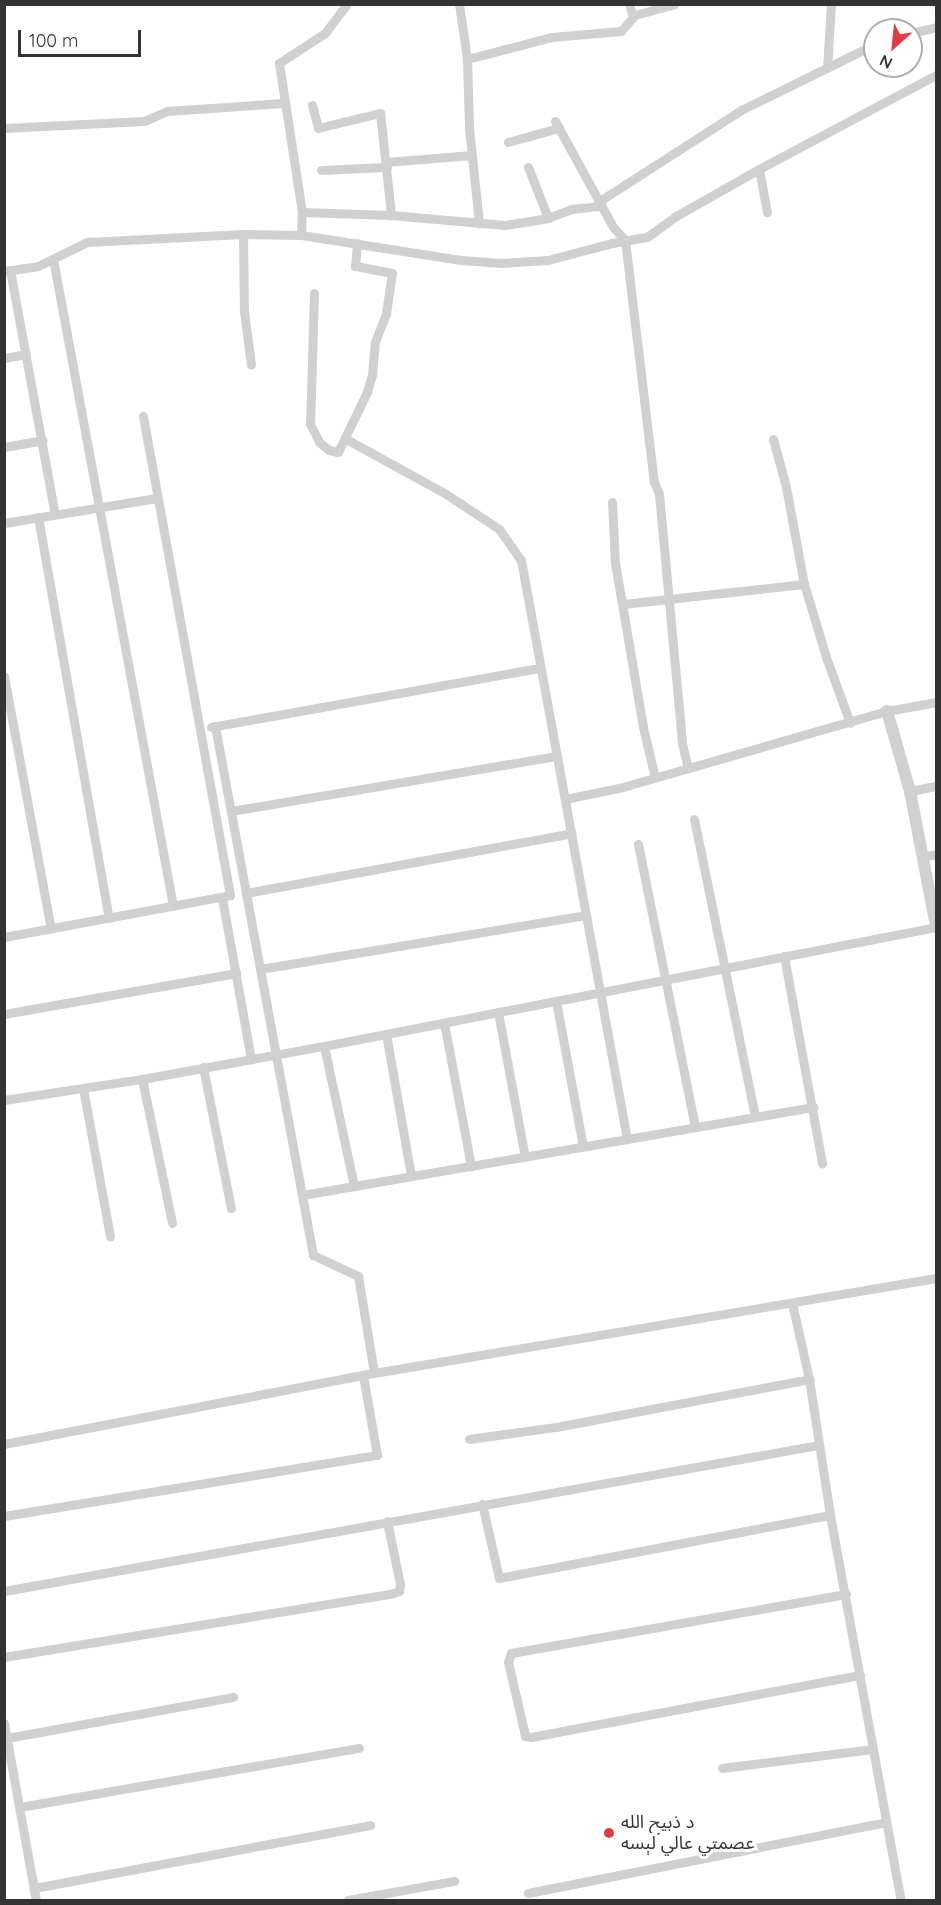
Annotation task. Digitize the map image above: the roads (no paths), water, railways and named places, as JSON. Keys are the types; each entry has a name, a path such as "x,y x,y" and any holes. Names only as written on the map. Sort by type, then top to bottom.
{"street":[{"path":"301,236 302,212 283,103 279,63 325,33 347,4"},
{"path":"459,4 467,59 472,155 479,223"},
{"path":"629,4 633,17"},
{"path":"467,59 552,37 621,31 633,17 675,4"},
{"path":"827,68 831,4"},
{"path":"302,212 391,215 506,225 548,218 571,209 600,204 743,109 863,50"},
{"path":"55,514 26,354 7,271 38,266 65,250 103,240 243,234 301,236 461,260 501,263 548,260 625,240 647,237 676,216 759,169 936,75"},
{"path":"4,128 144,121 167,111 283,103"},
{"path":"312,105 318,128 380,113 391,215"},
{"path":"508,142 557,124 613,227 625,240 654,482 659,494 682,743 688,768"},
{"path":"321,170 472,155"},
{"path":"528,167 548,218"},
{"path":"759,169 767,212"},
{"path":"243,234 244,310 251,365"},
{"path":"314,293 310,424 313,435 329,450 338,452 346,440 372,375 375,342 386,314 392,273 355,266 357,243"},
{"path":"53,259 173,906"},
{"path":"4,358 26,354"},
{"path":"4,937 222,898 228,896 230,892 143,416"},
{"path":"773,439 786,487 804,584 826,657 850,723"},
{"path":"4,447 42,440"},
{"path":"346,440 446,494 499,530 521,560 555,756 602,992 627,1139"},
{"path":"4,523 158,498"},
{"path":"612,502 615,563 643,727 655,778"},
{"path":"38,517 109,918"},
{"path":"623,604 804,584"},
{"path":"200,729 540,668"},
{"path":"4,676 51,929"},
{"path":"565,799 655,778 887,711 936,702"},
{"path":"4,1100 142,1079 324,1046 936,926 910,791 887,711"},
{"path":"215,726 313,1255 358,1276 374,1373"},
{"path":"231,811 555,756"},
{"path":"910,791 936,786"},
{"path":"694,819 755,1117"},
{"path":"246,893 572,833"},
{"path":"639,844 695,1128"},
{"path":"922,857 936,854"},
{"path":"222,898 251,1059"},
{"path":"260,969 586,915"},
{"path":"784,956 822,1164"},
{"path":"4,1014 236,973"},
{"path":"556,1001 583,1147"},
{"path":"498,1012 525,1157"},
{"path":"444,1023 471,1166"},
{"path":"386,1034 411,1176"},
{"path":"324,1046 354,1186"},
{"path":"203,1067 231,1208"},
{"path":"142,1079 172,1223"},
{"path":"83,1088 110,1237"},
{"path":"302,1195 813,1107"},
{"path":"4,1444 374,1373 936,1278"},
{"path":"792,1304 809,1379 830,1515 901,1900"},
{"path":"4,1516 377,1455 363,1376"},
{"path":"469,1439 556,1427 809,1379"},
{"path":"4,1591 819,1445"},
{"path":"482,1504 499,1578 830,1515"},
{"path":"4,1657 399,1591 400,1584 387,1521"},
{"path":"846,1594 511,1653 508,1662 525,1736 531,1737 860,1675"},
{"path":"7,1738 233,1697"},
{"path":"4,1723 36,1900"},
{"path":"20,1807 359,1748"},
{"path":"723,1768 873,1749"},
{"path":"528,1893 886,1822"},
{"path":"34,1888 370,1826"},
{"path":"348,1900 454,1881"}],"place":[{"name":"د ذبیح الله عصمتي عالي لېسه","path":"609,1833"}]}
